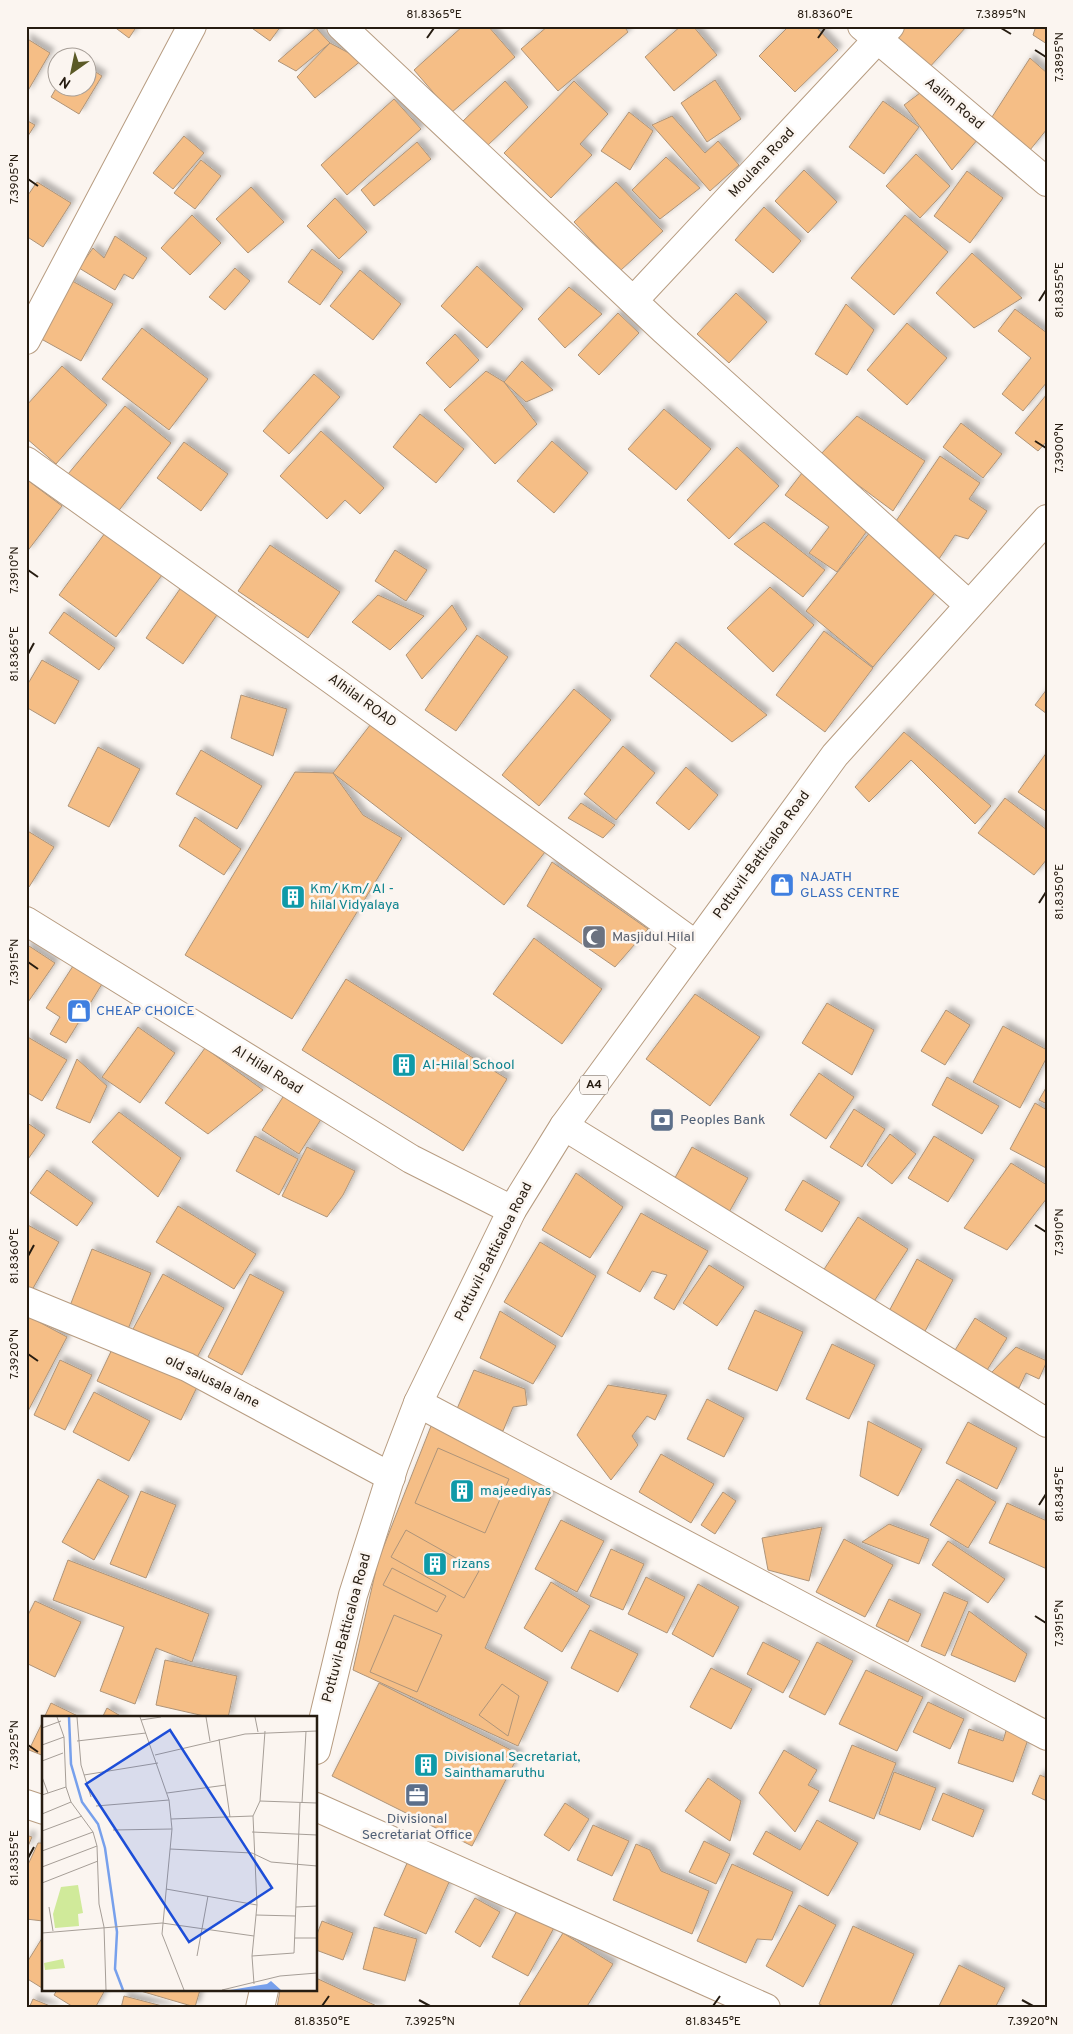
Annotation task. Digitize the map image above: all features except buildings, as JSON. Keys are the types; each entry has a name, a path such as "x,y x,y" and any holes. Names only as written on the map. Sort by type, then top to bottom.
{"main road":[{"path":"26,340 192,26"},
{"path":"341,26 634,300 968,605"},
{"name":"Moulana Road","path":"634,300 877,31"},
{"name":"Aalim Road","path":"877,31 1047,182"},
{"name":"Alhilal ROAD","path":"26,461 335,682 696,945"},
{"name":"Pottuvil-Batticaloa Road","path":"318,1742 353,1596 391,1477 418,1403 512,1210 564,1126 835,755 903,682 968,605 1047,519"},
{"name":"Al Hilal Road","path":"26,921 411,1159 512,1210"},
{"path":"564,1126 1047,1423"},
{"name":"old salusala lane","path":"26,1301 187,1367 391,1477"},
{"path":"418,1403 1047,1736"},
{"path":"26,1804 42,1809"},
{"path":"318,1808 766,2008"},
{"path":"260,2008 264,1992"}],"place":[{"name":"NAJATH GLASS CENTRE","path":"782,885"},
{"name":"Km/ Km/ Al - hilal Vidyalaya","path":"293,897"},
{"name":"Masjidul Hilal","path":"594,937"},
{"name":"CHEAP CHOICE","path":"79,1011"},
{"name":"Al-Hilal School","path":"404,1065"},
{"name":"Peoples Bank","path":"662,1120"},
{"name":"majeediyas","path":"462,1491"},
{"name":"rizans","path":"435,1564"},
{"name":"Divisional Secretariat, Sainthamaruthu","path":"426,1765"},
{"name":"Divisional Secretariat Office","path":"417,1795"}]}
